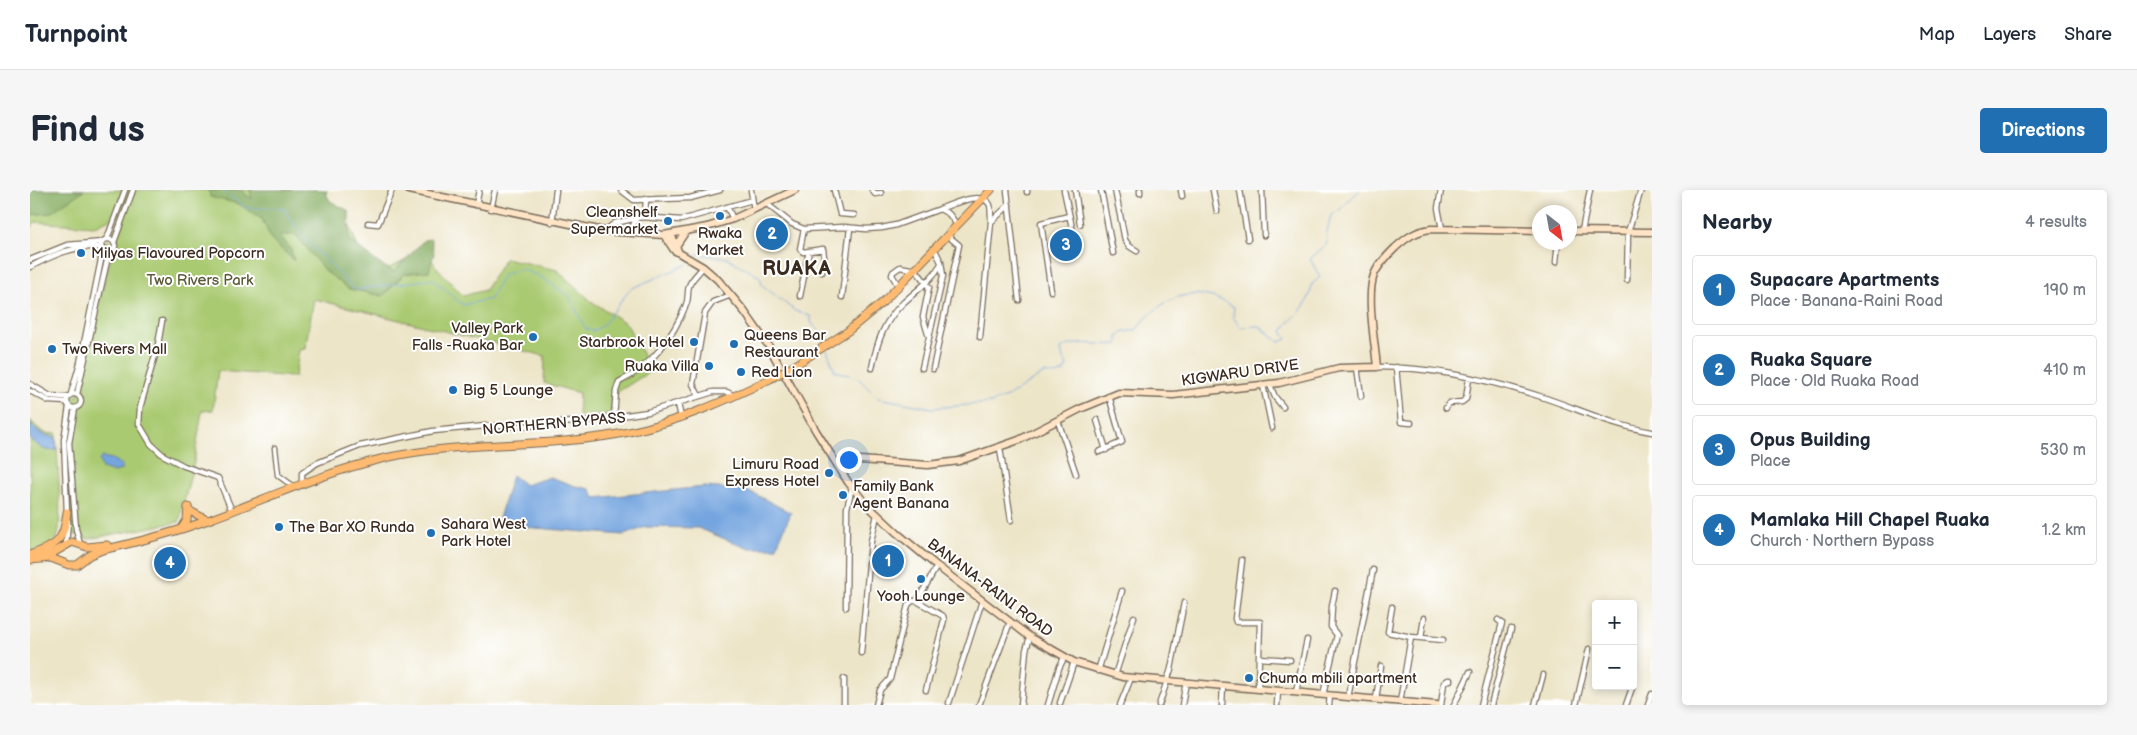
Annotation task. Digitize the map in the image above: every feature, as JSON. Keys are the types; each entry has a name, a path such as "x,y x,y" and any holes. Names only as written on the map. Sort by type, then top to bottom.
{"main road":[{"path":"409,190 552,222 604,231 667,234 733,219 794,190"},
{"name":"NORTHERN BYPASS","path":"65,562 69,565 76,565 83,559 102,550 208,520 354,467 408,453 461,447 565,440 628,432 681,417 717,404 794,366 848,331 890,296 991,190"},
{"path":"1377,367 1372,314 1372,284 1374,275 1387,256 1407,237 1419,231 1442,229 1532,231"},
{"path":"676,246 686,231"},
{"path":"1577,231 1652,232"},
{"path":"667,234 676,246 678,253"},
{"path":"667,234 671,246 678,253"},
{"name":"BANANA-RAINI ROAD","path":"678,253 704,267 731,295 768,345 816,431 852,487 877,515 982,601 1030,637 1064,658 1098,671 1131,678 1439,705"},
{"name":"KIGWARU DRIVE","path":"837,464 860,460 908,465 941,464 1000,448 1109,396 1120,393 1173,395 1266,385 1339,368 1377,367"},
{"path":"182,528 189,509 208,520"},
{"path":"30,555 50,547 60,539 66,528 67,512"},
{"name":"NORTHERN BYPASS","path":"30,555 54,553 72,542 94,547 142,539"},
{"path":"81,545 85,552 83,559"},
{"path":"65,546 61,554 65,562"},
{"path":"30,560 52,558 65,562"}],"street":[{"path":"65,546 68,522 71,400 105,241 126,190"},
{"path":"71,400 109,252 115,248 114,242 133,190"},
{"path":"368,223 378,224 392,190"},
{"path":"476,205 479,190"},
{"path":"492,209 495,190"},
{"path":"552,222 556,190"},
{"path":"621,190 632,200 690,198 720,190"},
{"path":"751,190 754,210"},
{"path":"834,190 840,214 854,215"},
{"path":"872,190 875,194 881,193"},
{"path":"1007,190 1019,300"},
{"path":"1064,190 1077,251"},
{"path":"1075,190 1080,224"},
{"path":"1101,190 1113,253"},
{"path":"1115,190 1125,240 1129,246 1137,251"},
{"path":"1181,190 1182,196"},
{"path":"1213,190 1217,211"},
{"path":"1240,190 1248,239"},
{"path":"1262,190 1264,235"},
{"path":"1441,190 1438,208 1442,229"},
{"path":"1582,231 1590,190"},
{"path":"1627,280 1628,232 1641,190"},
{"path":"767,204 792,224 804,229 850,228 866,230 896,225 940,209 970,195 984,198 990,205 991,222 980,338"},
{"path":"645,216 646,200"},
{"path":"604,231 615,223 645,216 681,220 752,200"},
{"path":"991,222 1009,205"},
{"path":"727,207 733,219"},
{"path":"940,209 949,214 957,225"},
{"path":"1051,291 1041,224 1069,216"},
{"path":"629,233 637,218"},
{"path":"842,297 850,228"},
{"path":"804,229 800,249 803,252 824,250 822,272"},
{"path":"933,369 959,245 948,236"},
{"path":"30,260 67,245 105,241 114,242"},
{"path":"30,267 68,251 94,246 109,252"},
{"path":"922,368 943,276 941,264 935,250"},
{"path":"1556,262 1557,250"},
{"path":"800,296 809,251"},
{"path":"872,368 876,347 888,320 904,302 927,283 941,264"},
{"path":"614,417 616,391 619,382 644,367 659,352 685,308 689,298 689,286 704,267"},
{"path":"899,287 892,279 893,272 903,267 916,270 927,283 929,291 923,322 927,330 928,340"},
{"path":"96,284 102,284"},
{"path":"699,396 693,384 706,313 714,301 731,295"},
{"path":"162,321 158,345 140,408 139,424 151,444 163,455 184,466 218,478 232,511"},
{"path":"1356,367 1361,396"},
{"name":"KIGWARU DRIVE","path":"1377,367 1396,367 1497,384 1542,397 1617,425 1652,432"},
{"path":"1396,367 1400,418 1402,422 1411,423"},
{"path":"1446,408 1449,403 1462,402 1466,399 1469,378"},
{"path":"30,384 50,396 71,400"},
{"path":"1266,385 1283,406"},
{"path":"1266,385 1272,428"},
{"path":"30,391 49,401 71,400"},
{"path":"717,392 717,404"},
{"path":"275,448 278,476 298,486 302,472 311,466 360,446 381,441 441,430 503,425 526,426 614,417 648,412 717,392 727,392 734,396"},
{"path":"1099,452 1121,444 1123,440 1109,396"},
{"path":"678,404 681,417"},
{"path":"1097,420 1106,450"},
{"path":"1058,421 1076,474"},
{"path":"1000,448 1011,520"},
{"path":"68,473 75,521 81,545"},
{"path":"846,607 848,508 852,487"},
{"path":"861,653 871,541 877,515"},
{"path":"68,522 75,521"},
{"path":"1242,560 1235,620 1236,622 1260,622 1258,689"},
{"path":"917,601 937,566"},
{"path":"1348,697 1373,570"},
{"path":"1098,671 1122,591"},
{"path":"1329,705 1326,695 1337,635 1331,627 1335,591"},
{"path":"876,705 880,690 890,679 908,605 912,601 917,601 943,616 944,620 926,690"},
{"path":"949,703 982,601"},
{"path":"1159,705 1168,680 1184,603"},
{"path":"1392,607 1389,633 1442,640"},
{"path":"1115,675 1134,617"},
{"path":"1421,638 1424,618"},
{"path":"1480,705 1502,623 1498,620"},
{"path":"979,705 1010,622"},
{"path":"1491,705 1511,629"},
{"path":"1021,705 1026,650 1030,637"},
{"path":"1400,702 1411,637"},
{"path":"1296,692 1307,640"},
{"path":"1576,705 1589,649"},
{"path":"1048,705 1059,668 1064,658"},
{"path":"1259,658 1290,660"},
{"path":"1060,703 1074,662"},
{"path":"1376,699 1381,666"},
{"path":"1454,705 1470,672"},
{"path":"1535,705 1543,675"},
{"path":"1120,705 1131,678"},
{"path":"844,679 844,705"},
{"path":"1439,705 1444,683 1450,680"},
{"path":"1182,705 1186,682"},
{"path":"1222,705 1223,686"},
{"path":"1626,705 1631,690"},
{"path":"1277,705 1278,691"},
{"path":"1648,705 1652,694"}],"green space":[{"name":"Two Rivers Park","path":"30,190 327,190 325,203 346,219 362,256 382,272 408,259 426,245 434,264 463,296 485,290 505,258 557,270 591,301 627,324 651,371 616,393 610,414 578,416 579,393 544,383 545,356 314,299 305,349 299,350 295,377 218,371 213,410 202,411 194,462 179,522 88,539 68,532 70,456 77,407 70,406 68,400 71,395 78,396 97,308 113,250 105,251 103,243 109,240 115,244 124,212 95,226 34,222 30,232"},
{"path":"30,190 84,190 50,213 30,215"},
{"path":"209,190 240,190 252,199 250,190 324,190 330,201 349,211 349,239 378,263 394,272 424,240 431,239 434,253 429,271 404,274 383,296 349,289 324,270 296,235 280,235 291,250 294,261 271,239 262,219 239,204 210,197"},
{"path":"30,420 45,432 56,433 60,519 59,531 55,541 45,547 30,550"}],"water":[{"path":"30,424 42,434 55,437 57,450 45,449 33,441 30,438"},
{"path":"102,457 112,459 122,465 122,470 114,472 102,468 99,460"},
{"path":"512,475 525,485 550,477 590,489 595,498 704,487 747,490 791,513 776,548 747,548 698,528 646,527 624,535 497,525"}],"waterway":[{"path":"223,190 246,208 283,208 300,233 355,290 432,279 463,305 490,299 503,275 521,269 539,276 569,296 586,329 594,331 604,324 630,289 689,262"},
{"path":"827,350 835,371 858,378 878,398 932,408 991,403 1009,396 1044,373 1055,375 1064,372 1067,365 1063,359 1061,349 1073,344 1118,344 1118,335 1136,330 1157,308 1180,296 1206,296 1220,300 1234,307 1233,317 1240,327 1259,326 1279,342 1287,339 1282,331 1305,305 1312,284 1320,277 1310,259 1327,244 1326,235 1331,215 1337,212 1360,190"},
{"path":"694,257 697,254 728,258 760,277 762,285 795,311 810,316 812,324 820,331 824,342"}],"place":[{"name":"Rwaka Market","path":"720,216"},
{"name":"Cleanshelf Supermarket","path":"668,221"},
{"name":"Ruaka Square","path":"772,234"},
{"name":"Opus Building","path":"1066,245"},
{"name":"Milyas Flavoured Popcorn","path":"81,253"},
{"name":"Valley Park Falls -Ruaka Bar","path":"533,337"},
{"name":"Starbrook Hotel","path":"694,342"},
{"name":"Queens Bar Restaurant","path":"734,344"},
{"name":"Two Rivers Mall","path":"52,349"},
{"name":"Ruaka Villa","path":"709,366"},
{"name":"Red Lion","path":"741,372"},
{"name":"Big 5 Lounge","path":"453,390"},
{"name":"Limuru Road Express Hotel","path":"829,473"},
{"name":"Family Bank Agent Banana","path":"843,495"},
{"name":"The Bar XO Runda","path":"279,527"},
{"name":"Sahara West Park Hotel","path":"431,533"},
{"name":"Supacare Apartments","path":"888,561"},
{"name":"Mamlaka Hill Chapel Ruaka","path":"170,563"},
{"name":"Yooh Lounge","path":"921,579"},
{"name":"Chuma mbili apartment","path":"1249,678"}],"district":[{"name":"RUAKA","path":"797,269"}]}
